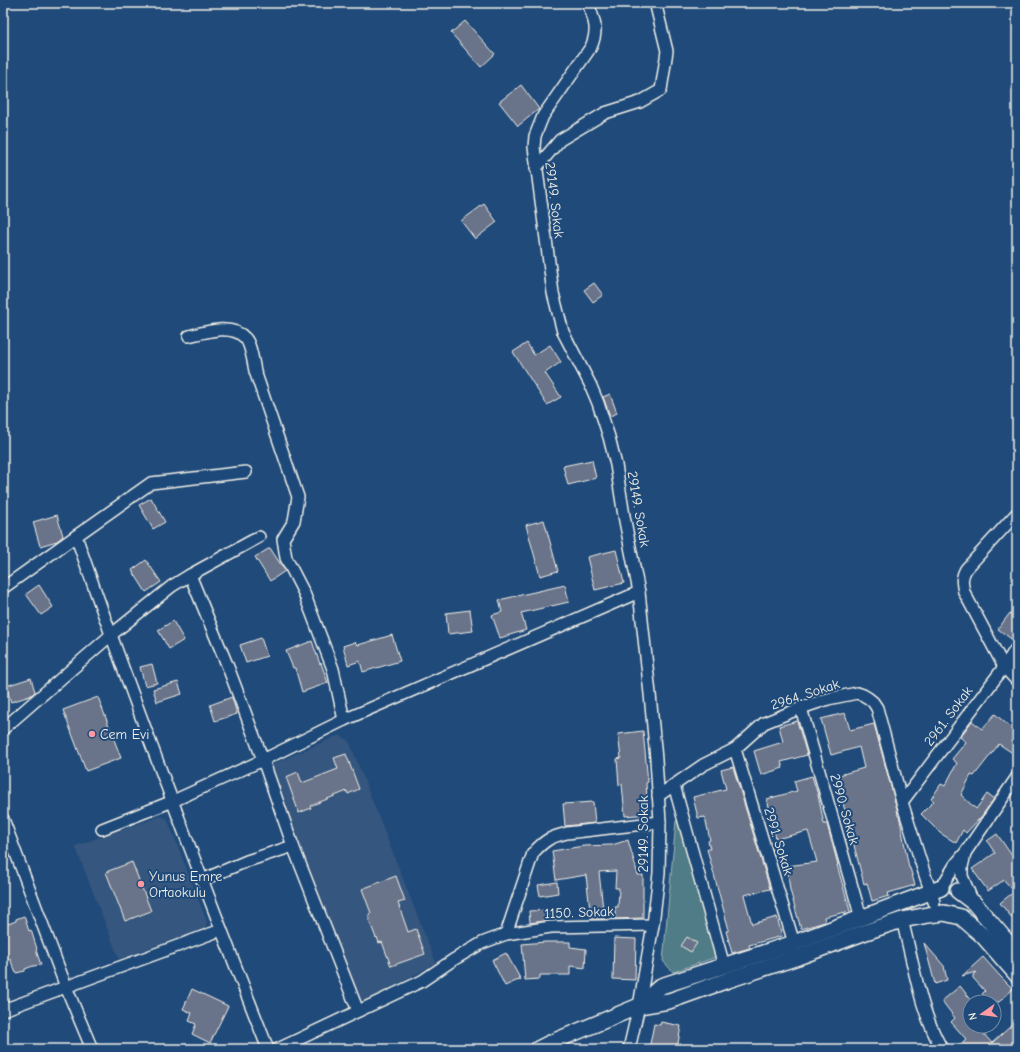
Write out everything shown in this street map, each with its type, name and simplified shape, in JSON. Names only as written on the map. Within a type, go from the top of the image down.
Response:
[{"type":"main road","points":[[538,1049],[550,1042],[639,1006],[669,1001],[902,920],[928,914],[938,899],[944,886],[950,886],[974,903],[1017,953]]},
{"type":"main road","points":[[938,899],[948,913],[954,912],[959,907],[961,901],[958,891]]},
{"type":"main road","points":[[639,1006],[661,986],[794,943],[861,918],[938,899]]},
{"type":"main road","points":[[938,899],[983,936],[1017,975]]},
{"type":"street","name":"29149. Sokak","points":[[588,3],[594,21],[596,33],[594,39],[591,47],[543,116],[535,136],[534,147],[553,293],[564,332],[598,403],[616,465],[639,592],[650,694],[660,822],[659,873],[653,925],[639,1006],[629,1049]]},
{"type":"street","points":[[536,168],[560,140],[605,113],[640,102],[661,90],[667,51],[656,6],[657,3]]},
{"type":"street","points":[[188,336],[220,329],[236,332],[246,338],[255,371],[298,497],[294,521],[282,539],[286,558],[304,593],[333,669],[344,720]]},
{"type":"street","points":[[3,588],[151,483],[246,472]]},
{"type":"street","points":[[1017,513],[966,569],[962,576],[964,592],[1004,667],[1017,681]]},
{"type":"street","points":[[76,536],[202,880],[268,1049]]},
{"type":"street","points":[[4,728],[111,635],[172,586],[259,538]]},
{"type":"street","points":[[190,575],[228,667],[293,846],[358,1011]]},
{"type":"street","points":[[102,829],[173,801],[263,760],[344,720],[639,592]]},
{"type":"street","name":"2961. Sokak","points":[[902,802],[1004,667],[1017,647]]},
{"type":"street","name":"2964. Sokak","points":[[658,796],[703,765],[735,749],[764,723],[828,699],[857,693],[863,695],[873,702],[877,708],[902,802],[923,870],[938,899]]},
{"type":"street","name":"2990. Sokak","points":[[801,708],[861,918]]},
{"type":"street","name":"2991. Sokak","points":[[735,749],[794,943]]},
{"type":"street","points":[[938,899],[955,865],[965,853],[1017,777]]},
{"type":"street","points":[[674,785],[724,966]]},
{"type":"street","points":[[3,820],[66,987],[92,1049]]},
{"type":"street","points":[[506,934],[534,853],[542,844],[554,836],[567,833],[660,822]]},
{"type":"street","points":[[202,880],[247,861],[293,846]]},
{"type":"street","points":[[958,891],[962,876],[965,853]]},
{"type":"street","points":[[962,876],[974,903]]},
{"type":"street","points":[[902,920],[910,949],[920,998],[932,1030],[942,1049]]},
{"type":"street","name":"1150. Sokak","points":[[278,1049],[422,981],[482,943],[506,934],[551,927],[653,925]]},
{"type":"street","points":[[3,1010],[221,930]]},
{"type":"shaded area","points":[[339,735],[349,741],[436,963],[366,1002],[360,999],[272,774],[273,764]]},
{"type":"shaded area","name":"Yunus Emre Ortaokulu","points":[[161,816],[167,818],[207,922],[205,928],[119,959],[75,846]]},
{"type":"green space","points":[[679,820],[716,957],[673,972],[663,961],[676,821]]},
{"type":"building","points":[[465,21],[495,54],[481,67],[451,33]]},
{"type":"building","points":[[521,85],[539,109],[518,126],[499,102]]},
{"type":"building","points":[[484,204],[497,222],[475,239],[461,221]]},
{"type":"building","points":[[594,283],[603,295],[593,302],[584,290]]},
{"type":"building","points":[[527,343],[534,355],[550,345],[561,362],[545,373],[561,397],[547,405],[513,352]]},
{"type":"building","points":[[610,394],[617,413],[610,416],[603,397]]},
{"type":"building","points":[[592,460],[596,478],[568,485],[563,466]]},
{"type":"building","points":[[151,498],[165,522],[153,529],[139,505]]},
{"type":"building","points":[[57,515],[63,536],[57,541],[40,546],[33,522]]},
{"type":"building","points":[[544,520],[558,571],[540,576],[526,525]]},
{"type":"building","points":[[270,548],[285,571],[270,581],[255,557]]},
{"type":"building","points":[[616,550],[624,583],[595,590],[587,557]]},
{"type":"building","points":[[146,560],[161,582],[146,592],[132,570]]},
{"type":"building","points":[[39,585],[53,607],[41,615],[26,594]]},
{"type":"building","points":[[565,585],[569,602],[521,613],[526,630],[500,638],[492,615],[502,612],[499,600]]},
{"type":"building","points":[[470,610],[473,631],[448,634],[446,613]]},
{"type":"building","points":[[1010,613],[1017,618],[1017,640],[1014,641],[998,629]]},
{"type":"building","points":[[173,621],[184,640],[169,649],[158,630]]},
{"type":"building","points":[[392,635],[400,661],[363,672],[360,661],[348,665],[343,646],[355,642],[358,645]]},
{"type":"building","points":[[261,638],[267,656],[246,663],[240,645]]},
{"type":"building","points":[[312,641],[328,683],[302,692],[295,668],[293,668],[286,651]]},
{"type":"building","points":[[152,664],[157,683],[145,686],[140,667]]},
{"type":"building","points":[[31,678],[35,692],[30,696],[11,702],[6,686]]},
{"type":"building","points":[[178,682],[182,694],[157,702],[153,689]]},
{"type":"building","name":"Cem Evi","points":[[98,697],[121,758],[86,771],[63,710]]},
{"type":"building","points":[[232,697],[237,714],[215,721],[210,705]]},
{"type":"building","points":[[845,713],[850,730],[874,724],[900,820],[909,868],[915,885],[888,893],[889,896],[872,901],[867,883],[864,884],[836,776],[864,768],[859,747],[831,755],[821,719]]},
{"type":"building","points":[[995,714],[1017,733],[1017,756],[999,744],[974,776],[971,775],[961,795],[976,809],[987,794],[994,799],[981,817],[966,833],[963,830],[956,843],[940,833],[921,814],[934,801],[931,799],[941,784],[945,786],[957,763],[952,759],[966,742],[960,737],[972,721],[982,729]]},
{"type":"building","points":[[797,721],[807,755],[781,762],[783,768],[761,775],[754,751],[783,742],[779,726]]},
{"type":"building","points":[[643,731],[648,782],[646,783],[648,814],[625,816],[622,784],[619,785],[617,759],[621,758],[618,734]]},
{"type":"building","points":[[346,754],[359,789],[348,794],[347,791],[310,806],[311,808],[299,813],[286,777],[298,772],[302,783],[338,769],[334,758]]},
{"type":"building","points":[[733,767],[770,889],[744,895],[752,924],[777,917],[782,936],[749,945],[750,948],[732,953],[726,931],[729,930],[707,849],[710,849],[708,841],[710,840],[705,817],[698,818],[693,797],[726,789],[721,770]]},
{"type":"building","points":[[812,776],[818,795],[824,824],[827,824],[850,911],[824,917],[825,922],[801,929],[790,890],[787,866],[817,862],[808,831],[776,839],[767,799],[797,791],[794,781]]},
{"type":"building","points":[[593,802],[595,823],[565,826],[563,804]]},
{"type":"building","points":[[997,834],[1017,863],[1017,885],[1012,889],[1004,880],[988,891],[972,869],[995,853],[987,841]]},
{"type":"building","points":[[628,840],[638,875],[643,875],[643,918],[615,919],[615,907],[618,907],[619,888],[615,888],[616,871],[599,872],[604,919],[591,919],[586,875],[556,880],[552,851],[584,846],[612,845]]},
{"type":"building","points":[[132,862],[151,911],[125,921],[106,872]]},
{"type":"building","points":[[396,876],[405,901],[398,903],[408,932],[416,929],[425,954],[391,966],[382,942],[379,943],[377,937],[376,938],[369,920],[369,914],[371,913],[362,889]]},
{"type":"building","points":[[557,882],[558,893],[540,896],[538,885]]},
{"type":"building","points":[[1011,894],[1017,901],[1017,924],[1000,903]]},
{"type":"building","points":[[549,910],[549,920],[530,923],[529,911]]},
{"type":"building","points":[[24,916],[29,931],[31,930],[41,965],[33,966],[25,969],[25,971],[16,973],[10,959],[8,959],[3,943],[3,923],[8,924]]},
{"type":"building","points":[[687,937],[697,943],[691,952],[681,946]]},
{"type":"building","points":[[614,938],[636,939],[635,980],[613,979]]},
{"type":"building","points":[[570,942],[570,947],[586,949],[585,968],[570,966],[570,975],[540,975],[540,979],[525,980],[522,944]]},
{"type":"building","points":[[924,943],[944,966],[947,980],[935,984]]},
{"type":"building","points":[[506,953],[521,980],[505,986],[492,960]]},
{"type":"building","points":[[983,957],[1013,989],[1002,999],[1002,994],[982,994],[985,991],[973,978],[973,975],[976,972],[962,976]]},
{"type":"building","points":[[960,986],[966,994],[962,994],[962,1034],[984,1034],[992,1043],[1011,1026],[1017,1026],[1017,1049],[986,1049],[983,1046],[979,1049],[955,1049],[966,1039],[951,1022],[955,1018],[942,1001]]},
{"type":"building","points":[[192,989],[228,1006],[210,1043],[192,1034],[196,1024],[189,1021],[192,1013],[183,1009]]},
{"type":"building","points":[[661,1022],[681,1026],[677,1049],[649,1049],[654,1024],[660,1025]]},
{"type":"place","name":"Cem Evi","points":[[92,734]]},
{"type":"place","name":"Yunus Emre Ortaokulu","points":[[141,884]]}]
